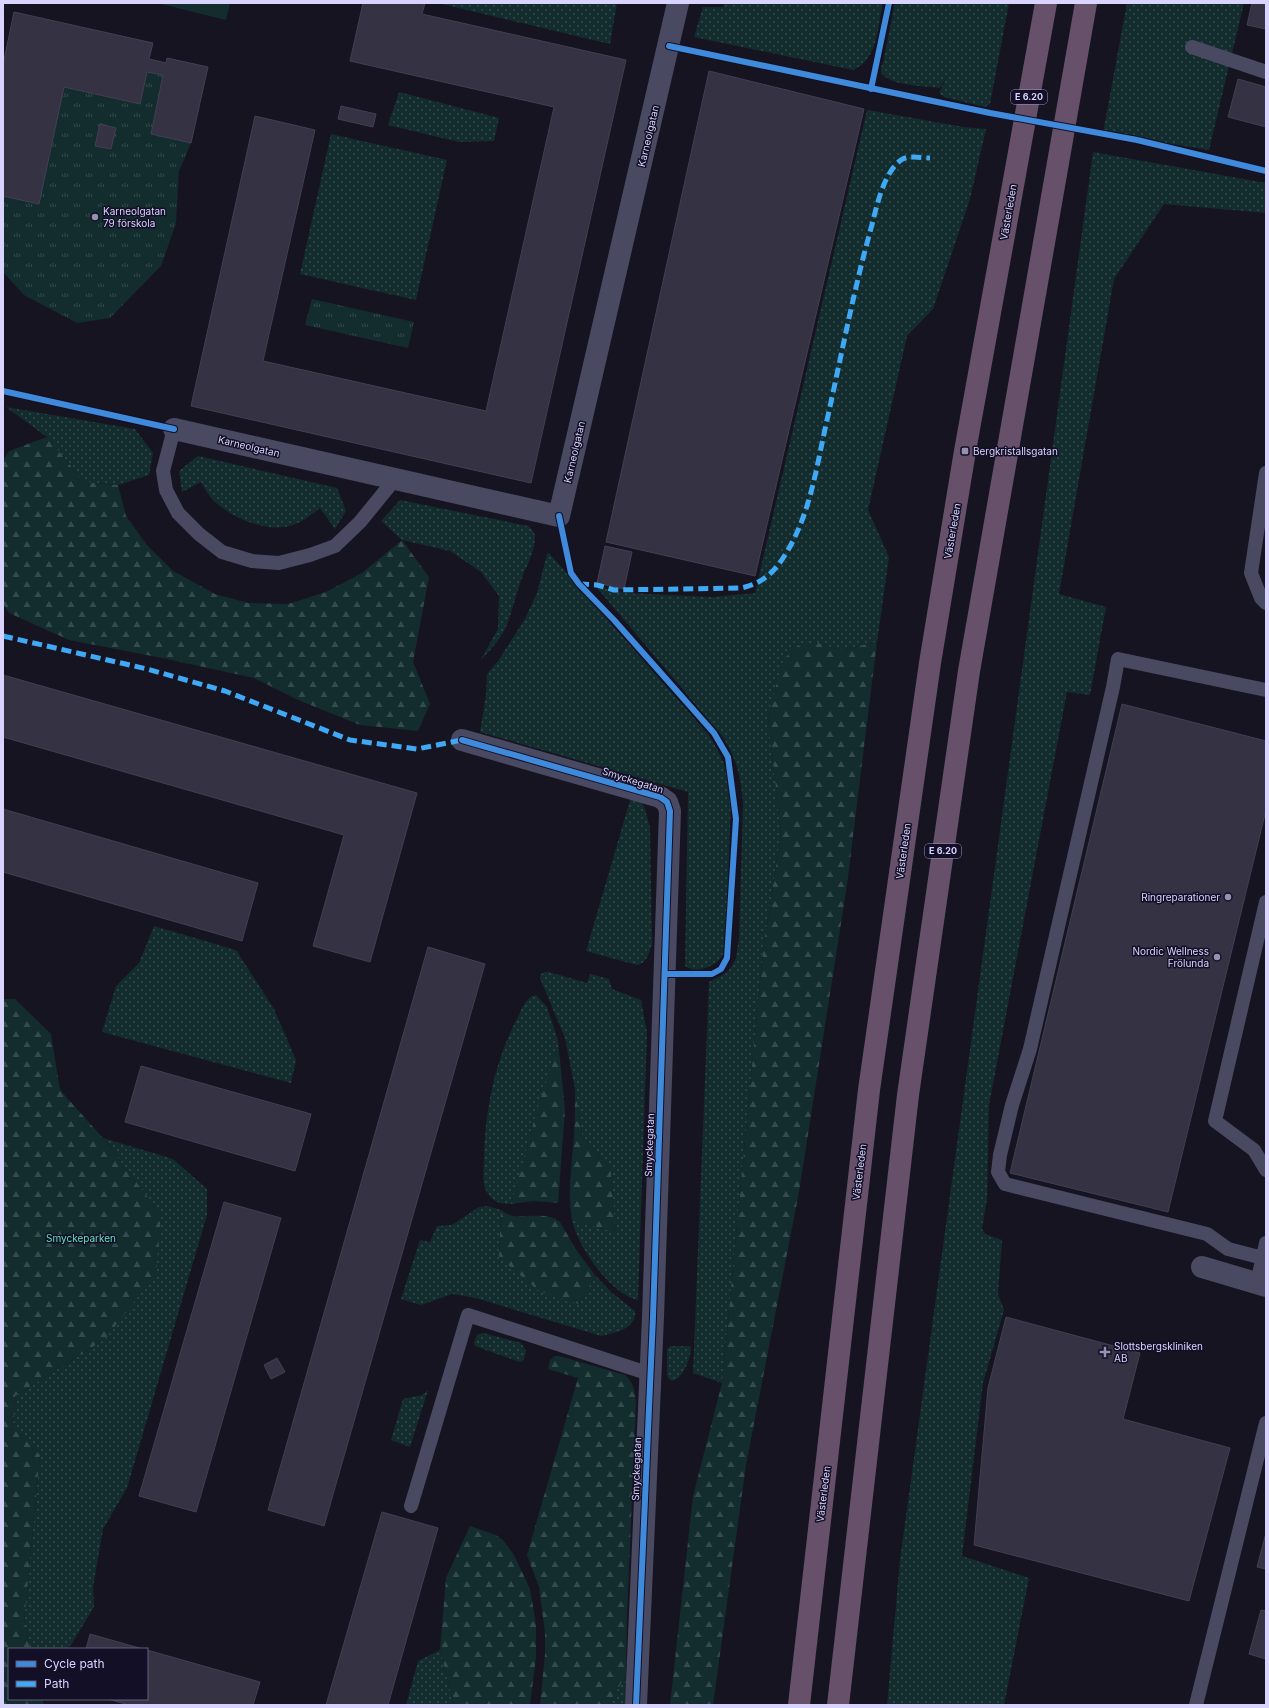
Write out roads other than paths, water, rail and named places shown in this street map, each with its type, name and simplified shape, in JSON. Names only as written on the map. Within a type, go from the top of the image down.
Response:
[{"type":"highway","name":"Västerleden","points":[[798,1705],[869,1090],[929,671],[965,451],[1046,3]]},
{"type":"highway","name":"E 6.20","points":[[838,1705],[908,1095],[969,671],[1086,3]]},
{"type":"street","name":"Karneolgatan","points":[[174,429],[559,516],[678,3]]},
{"type":"street","name":"Smyckegatan","points":[[462,740],[660,797],[667,802],[670,810],[650,1374],[636,1705]]},
{"type":"street","points":[[1202,1267],[1261,1284]]},
{"type":"lane","points":[[1192,47],[1266,72]]},
{"type":"lane","points":[[174,429],[163,472],[166,490],[178,513],[199,534],[222,552],[252,561],[279,563],[310,555],[335,546],[360,522],[395,479]]},
{"type":"lane","points":[[1266,473],[1251,572],[1261,598],[1266,603]]},
{"type":"lane","points":[[1263,1258],[1228,1249],[1207,1234],[1005,1184],[998,1172],[1000,1155],[1012,1105],[1030,1049],[1113,688],[1118,659],[1266,690]]},
{"type":"lane","points":[[1266,902],[1215,1121],[1254,1150],[1266,1170]]},
{"type":"lane","points":[[1261,1284],[1266,1243]]},
{"type":"lane","points":[[411,1506],[468,1315],[650,1374]]},
{"type":"lane","points":[[1196,1705],[1266,1423]]},
{"type":"place","name":"Karneolgatan 79 förskola","points":[[95,217]]},
{"type":"place","name":"Bergkristallsgatan","points":[[965,451]]},
{"type":"place","name":"Ringreparationer","points":[[1228,897]]},
{"type":"place","name":"Nordic Wellness Frölunda","points":[[1217,957]]},
{"type":"place","name":"Slottsbergskliniken AB","points":[[1105,1352]]},
{"type":"park label","name":"Smyckeparken","points":[[81,1238]]}]
